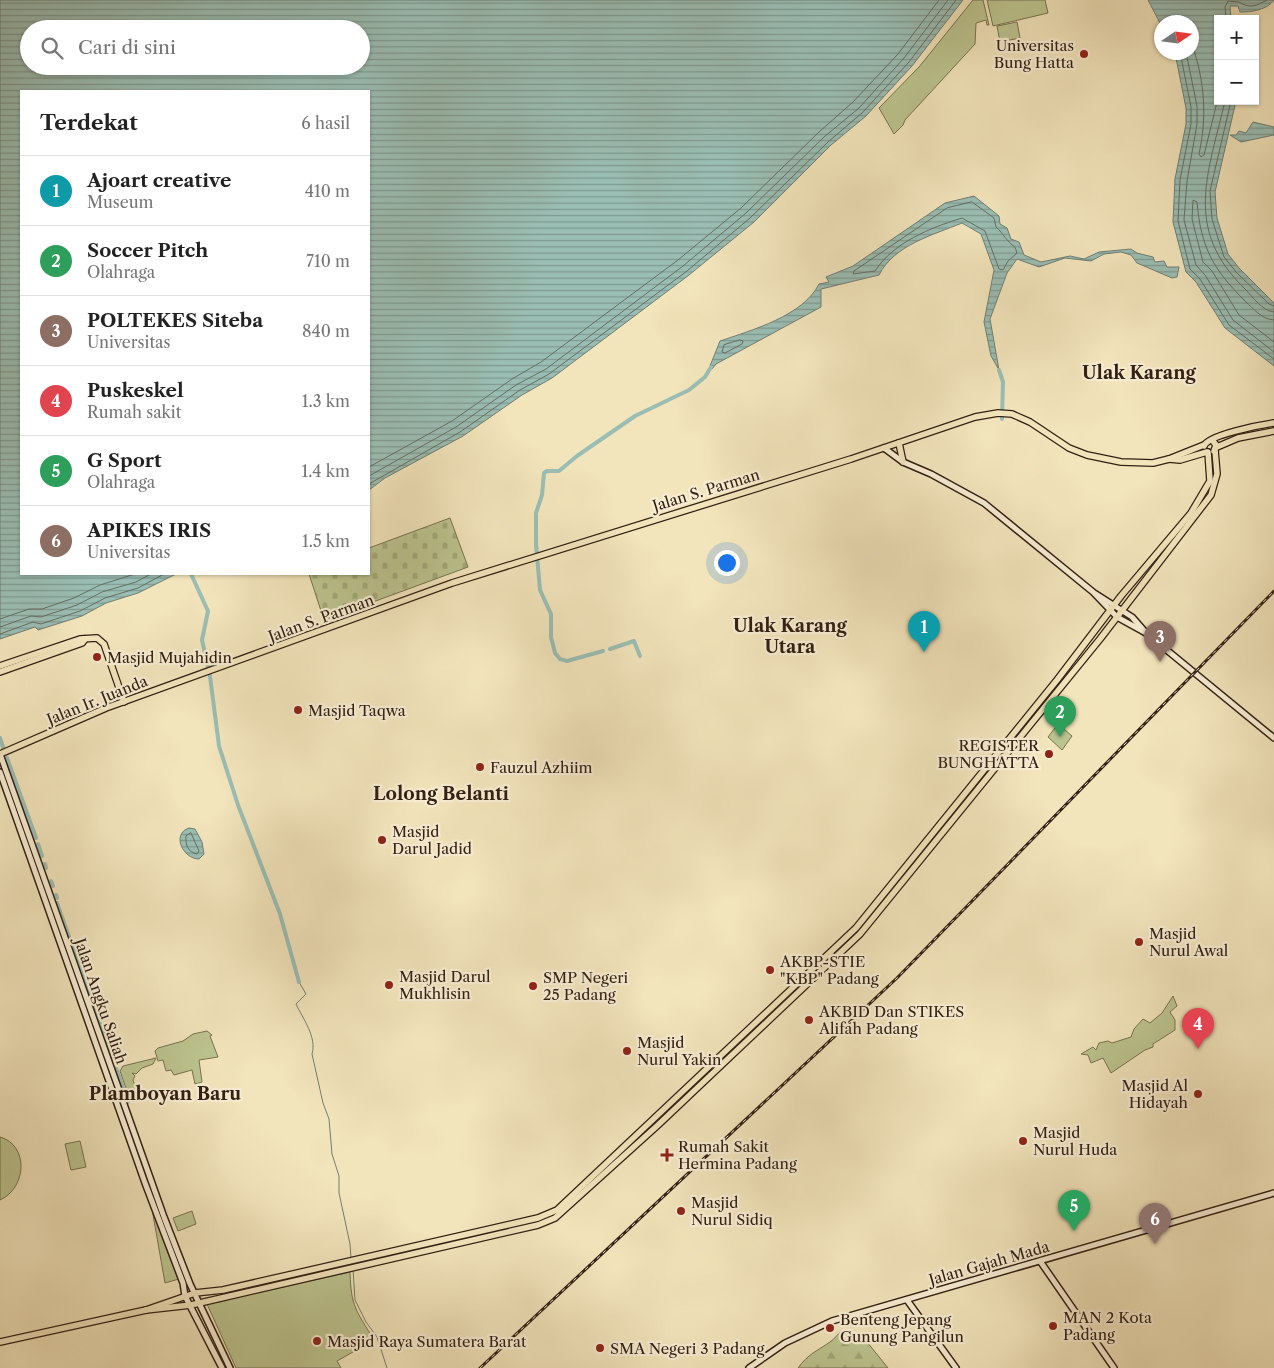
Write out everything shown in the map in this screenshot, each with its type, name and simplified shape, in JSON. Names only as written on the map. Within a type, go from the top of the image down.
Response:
[{"type":"main road","name":"Jalan S. Parman","points":[[210,670],[446,585],[884,448],[975,417],[1006,413],[1030,422],[1069,448],[1087,455],[1138,464],[1169,459],[1228,434],[1274,423]]},
{"type":"main road","points":[[1169,459],[1180,460],[1216,449],[1238,438],[1274,431]]},
{"type":"main road","points":[[727,1054],[860,934],[1117,617],[1211,495],[1217,474],[1216,449],[1213,441]]},
{"type":"main road","points":[[899,443],[904,462]]},
{"type":"main road","points":[[0,1342],[146,1310],[200,1303],[357,1262],[538,1225],[555,1218],[715,1067],[856,928],[1195,507],[1210,481],[1208,452],[1204,445]]},
{"type":"main road","points":[[884,448],[904,462],[984,503],[1093,592],[1122,610],[1146,633],[1274,738]]},
{"type":"main road","points":[[1093,592],[1117,617],[1146,633]]},
{"type":"main road","points":[[0,666],[80,639],[97,638],[104,644],[124,702]]},
{"type":"main road","points":[[0,672],[82,643],[85,639]]},
{"type":"main road","name":"Jalan Ir. Juanda","points":[[0,754],[83,717],[210,670]]},
{"type":"main road","name":"Jalan Angku Saliah","points":[[0,754],[80,978],[98,1036],[190,1284],[230,1368]]},
{"type":"main road","name":"Jalan Angku Saliah","points":[[0,772],[145,1184],[184,1287],[185,1296]]},
{"type":"main road","points":[[953,808],[959,813]]},
{"type":"main road","name":"Jalan Gajah Mada","points":[[749,1368],[785,1342],[822,1325],[1274,1193]]},
{"type":"main road","points":[[1040,1262],[1114,1368]]},
{"type":"main road","points":[[146,1310],[195,1293],[223,1290],[349,1264]]},
{"type":"main road","points":[[185,1296],[222,1368]]},
{"type":"main road","points":[[907,1300],[956,1368]]},
{"type":"green space","points":[[973,0],[983,0],[989,25],[987,25],[986,20],[976,23],[975,44],[894,134],[879,108],[919,67]]},
{"type":"green space","points":[[987,0],[1045,0],[1048,13],[993,26]]},
{"type":"green space","points":[[1017,22],[1020,38],[1000,42],[997,26]]},
{"type":"green space","points":[[450,518],[468,567],[324,620],[309,575],[370,575],[370,548]]},
{"type":"green space","points":[[1058,724],[1072,736],[1062,750],[1048,737]]},
{"type":"green space","points":[[1173,996],[1177,1006],[1170,1012],[1175,1020],[1175,1030],[1153,1044],[1153,1047],[1145,1050],[1111,1073],[1103,1058],[1091,1063],[1088,1055],[1081,1054],[1093,1047],[1096,1050],[1099,1043],[1108,1041],[1112,1043],[1131,1037],[1134,1029],[1143,1019],[1150,1023],[1162,1013]]},
{"type":"green space","points":[[207,1031],[212,1035],[210,1036],[218,1057],[199,1060],[202,1082],[195,1084],[192,1070],[174,1075],[171,1070],[166,1071],[163,1060],[158,1061],[155,1051],[158,1048],[183,1041],[193,1034]]},
{"type":"green space","points":[[156,1058],[153,1064],[142,1068],[136,1074],[132,1073],[135,1076],[133,1080],[139,1098],[134,1101],[133,1099],[130,1100],[120,1071],[123,1066]]},
{"type":"green space","points":[[0,1137],[16,1149],[20,1157],[21,1167],[20,1177],[15,1186],[9,1194],[0,1200]]},
{"type":"green space","points":[[80,1141],[86,1167],[71,1170],[65,1144]]},
{"type":"green space","points":[[152,1209],[179,1279],[165,1283]]},
{"type":"green space","points":[[192,1211],[196,1224],[178,1231],[173,1218]]},
{"type":"green space","points":[[350,1272],[353,1301],[374,1340],[337,1361],[341,1368],[236,1368],[207,1304]]},
{"type":"green space","points":[[842,1331],[852,1337],[863,1337],[888,1368],[798,1368],[809,1356],[832,1341]]},
{"type":"water","points":[[0,0],[963,0],[912,66],[866,116],[831,145],[754,222],[689,275],[552,378],[522,395],[463,436],[385,478],[370,489],[370,90],[20,90],[20,575],[174,575],[138,593],[106,603],[82,616],[38,630],[35,627],[0,639]]},
{"type":"water","points":[[1148,0],[1274,0],[1259,10],[1240,12],[1238,6],[1230,6],[1231,15],[1214,15],[1214,105],[1235,105],[1215,192],[1217,218],[1228,254],[1239,268],[1274,303],[1274,366],[1225,328],[1196,282],[1186,272],[1173,222],[1175,179],[1186,124],[1186,108],[1176,60],[1199,60],[1199,15],[1156,15]]},
{"type":"water","points":[[1253,122],[1274,127],[1274,135],[1241,142],[1230,135],[1236,135],[1239,131],[1246,133]]},
{"type":"water","points":[[974,196],[999,216],[1000,224],[1007,228],[1011,239],[1019,242],[1024,255],[1041,262],[1070,256],[1084,259],[1099,252],[1131,249],[1137,253],[1153,257],[1155,262],[1164,261],[1167,267],[1179,267],[1177,277],[1172,278],[1137,263],[1131,255],[1121,252],[1104,254],[1091,261],[1065,258],[1039,267],[1017,259],[1007,273],[990,319],[999,370],[991,356],[984,322],[994,270],[981,234],[962,223],[915,242],[894,256],[879,275],[821,289],[821,307],[716,364],[712,369],[710,366],[720,341],[761,327],[789,313],[801,305],[819,284],[829,282],[826,277],[853,266],[945,203]]},
{"type":"water","points":[[189,828],[195,829],[202,842],[204,854],[199,859],[188,855],[181,846],[181,835]]},
{"type":"waterway","points":[[603,651],[567,661],[560,659],[555,653],[551,637],[551,614],[540,590],[536,544],[536,513],[542,495],[544,473],[547,471],[559,471],[577,456],[635,416],[689,390],[705,377],[711,367]]},
{"type":"waterway","points":[[999,370],[1003,382],[1002,419]]},
{"type":"waterway","points":[[191,575],[208,611],[202,640],[210,676],[219,746],[238,805],[280,914],[299,982]]},
{"type":"waterway","points":[[610,649],[634,641],[640,656]]},
{"type":"waterway","points":[[0,738],[4,750]]},
{"type":"waterway","points":[[7,758],[36,838]]},
{"type":"waterway","points":[[38,844],[42,856]]},
{"type":"waterway","points":[[45,864],[46,868]]},
{"type":"waterway","points":[[51,881],[53,886]]},
{"type":"waterway","points":[[57,903],[112,1058]]},
{"type":"waterway","points":[[299,982],[306,994],[296,1004],[313,1041],[312,1054],[323,1103],[329,1119],[332,1154],[339,1176],[339,1193],[350,1244],[351,1258]]},
{"type":"waterway","points":[[116,1068],[128,1102]]},
{"type":"waterway","points":[[353,1269],[355,1300],[366,1322],[377,1337],[387,1368]]},
{"type":"railway","points":[[480,1368],[897,978],[1274,591]]},
{"type":"place","name":"Universitas Bung Hatta","points":[[1084,54]]},
{"type":"place","name":"Ajoart creative","points":[[924,652]]},
{"type":"place","name":"Masjid Mujahidin","points":[[97,657]]},
{"type":"place","name":"POLTEKES Siteba","points":[[1160,662]]},
{"type":"place","name":"Masjid Taqwa","points":[[298,710]]},
{"type":"place","name":"Soccer Pitch","points":[[1060,737]]},
{"type":"place","name":"REGISTER BUNGHATTA","points":[[1049,754]]},
{"type":"place","name":"Fauzul Azhiim","points":[[480,767]]},
{"type":"place","name":"Masjid Darul Jadid","points":[[382,840]]},
{"type":"place","name":"Masjid Nurul Awal","points":[[1139,942]]},
{"type":"place","name":"AKBP-STIE \"KBP\" Padang","points":[[770,970]]},
{"type":"place","name":"Masjid Darul Mukhlisin","points":[[389,985]]},
{"type":"place","name":"SMP Negeri 25 Padang","points":[[533,986]]},
{"type":"place","name":"AKBID Dan STIKES Alifah Padang","points":[[809,1020]]},
{"type":"place","name":"Puskeskel","points":[[1198,1049]]},
{"type":"place","name":"Masjid Nurul Yakin","points":[[627,1051]]},
{"type":"place","name":"Masjid Al Hidayah","points":[[1198,1094]]},
{"type":"place","name":"Masjid Nurul Huda","points":[[1023,1141]]},
{"type":"place","name":"Rumah Sakit Hermina Padang","points":[[667,1155]]},
{"type":"place","name":"Masjid Nurul Sidiq","points":[[681,1211]]},
{"type":"place","name":"G Sport","points":[[1074,1231]]},
{"type":"place","name":"APIKES IRIS","points":[[1155,1244]]},
{"type":"place","name":"MAN 2 Kota Padang","points":[[1053,1326]]},
{"type":"place","name":"Benteng Jepang Gunung Pangilun","points":[[830,1328]]},
{"type":"place","name":"Masjid Raya Sumatera Barat","points":[[317,1341]]},
{"type":"place","name":"SMA Negeri 3 Padang","points":[[600,1348]]},
{"type":"district","name":"Ulak Karang","points":[[1139,373]]},
{"type":"district","name":"Ulak Karang Utara","points":[[790,636]]},
{"type":"district","name":"Lolong Belanti","points":[[441,794]]},
{"type":"district","name":"Plamboyan Baru","points":[[165,1094]]}]
